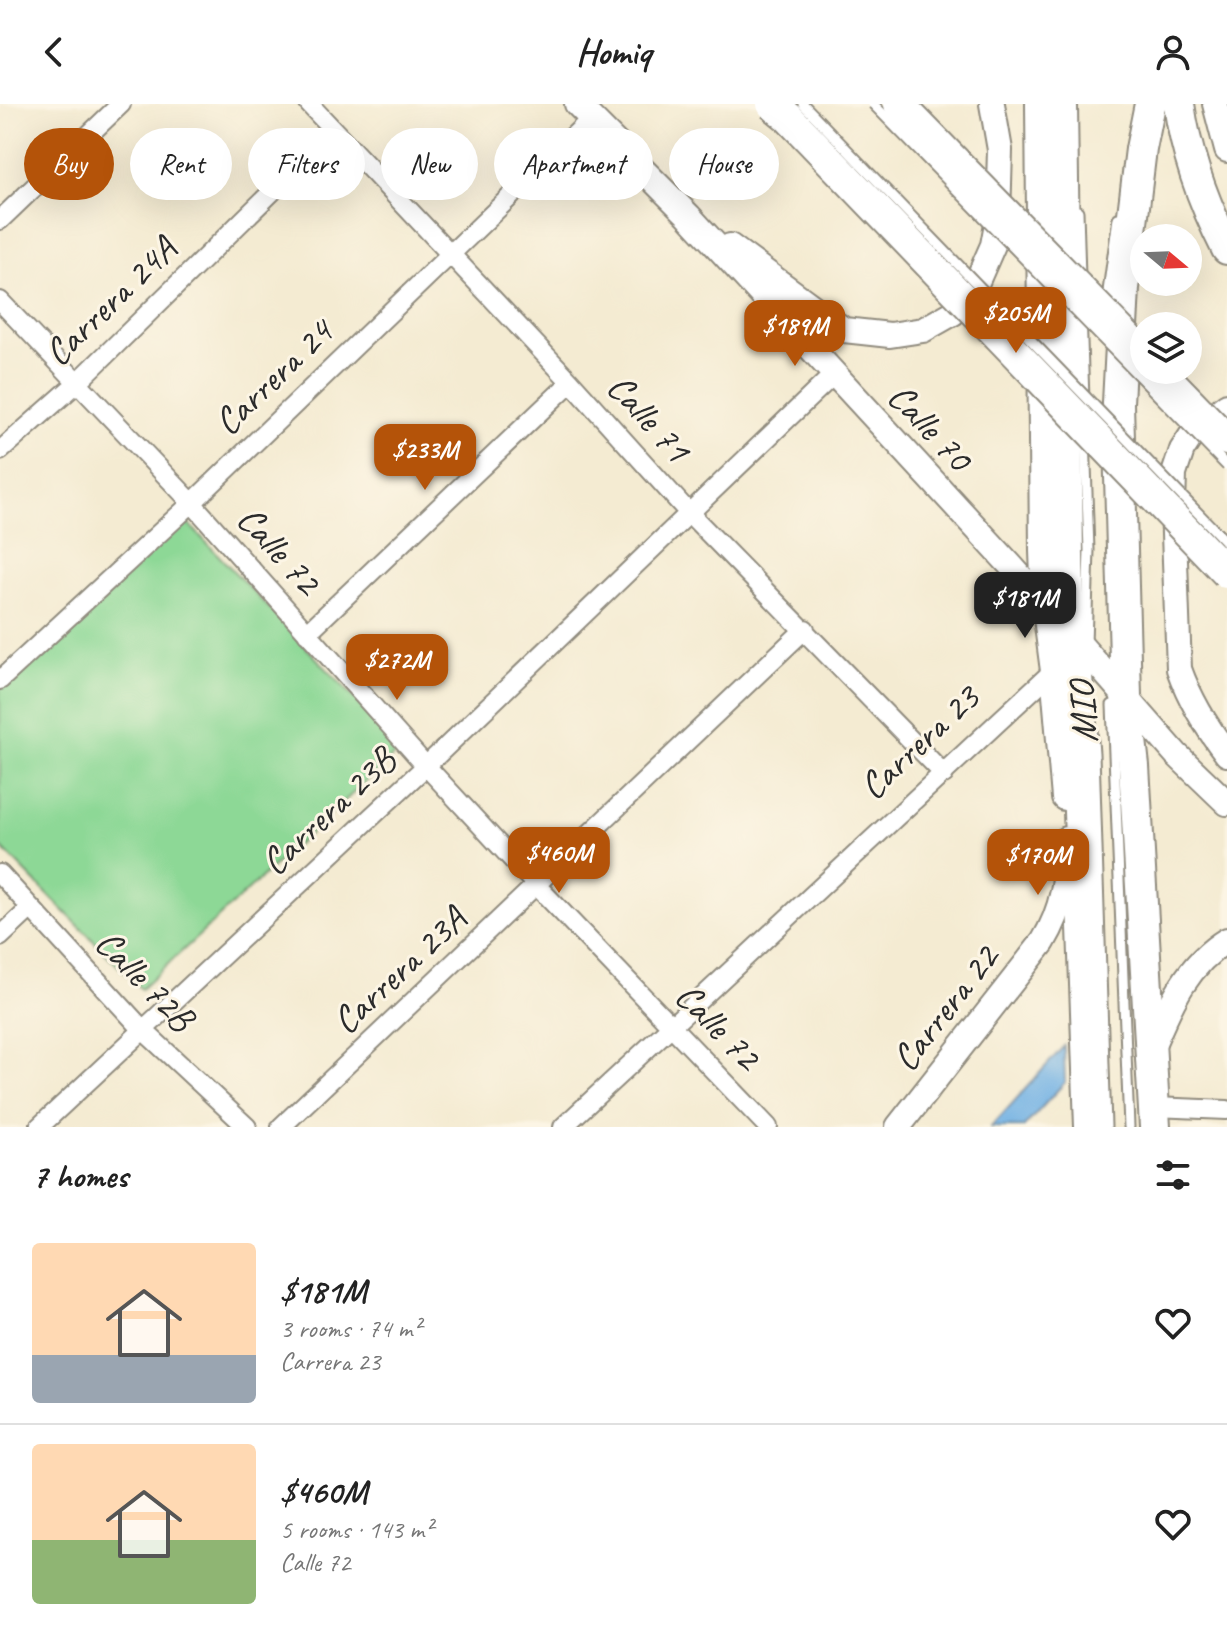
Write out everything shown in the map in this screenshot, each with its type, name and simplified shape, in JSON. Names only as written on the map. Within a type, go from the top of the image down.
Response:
[{"type":"main road","points":[[772,104],[788,117],[1227,573]]},
{"type":"main road","points":[[899,104],[1130,341]]},
{"type":"main road","points":[[1062,104],[1070,653],[1077,755],[1090,1127]]},
{"type":"main road","points":[[1150,104],[1141,149],[1124,288],[1118,403],[1116,680],[1134,766],[1155,1117]]},
{"type":"main road","points":[[1179,104],[1193,168],[1227,249]]},
{"type":"main road","points":[[1173,384],[1227,440]]},
{"type":"street","points":[[0,220],[121,104]]},
{"type":"street","name":"Calle 71","points":[[309,104],[331,128]]},
{"type":"street","points":[[689,216],[844,330],[890,335],[923,330],[953,313],[972,293],[993,245],[998,218],[1000,150],[992,104]]},
{"type":"street","points":[[1038,104],[1044,603],[1070,653]]},
{"type":"street","points":[[1215,104],[1227,150]]},
{"type":"street","name":"Calle 70","points":[[584,112],[689,216],[1044,603],[1070,653],[1116,680],[1176,754],[1227,803]]},
{"type":"street","name":"Carrera 24","points":[[0,680],[192,503],[449,254],[584,112]]},
{"type":"street","name":"Calle 71","points":[[365,164],[571,382],[688,512],[944,774]]},
{"type":"street","name":"Carrera 24A","points":[[0,451],[77,383],[264,200]]},
{"type":"street","name":"Calle 72","points":[[0,301],[192,503],[537,886],[768,1127]]},
{"type":"street","name":"Carrera 23B","points":[[39,1127],[426,766],[833,375]]},
{"type":"street","points":[[307,633],[571,382]]},
{"type":"street","points":[[1227,405],[1201,423],[1182,450],[1174,474],[1173,507],[1179,669],[1186,690],[1227,754]]},
{"type":"street","name":"Carrera 23A","points":[[281,1127],[805,629]]},
{"type":"street","name":"Carrera 23","points":[[563,1127],[1070,653]]},
{"type":"street","name":"Carrera 22","points":[[898,1127],[1043,942],[1056,921],[1064,893],[1067,858],[1062,757],[1070,653]]},
{"type":"street","name":"Calle 72B","points":[[0,874],[143,1030],[247,1127]]},
{"type":"street","points":[[0,937],[31,908]]},
{"type":"street","points":[[1151,1049],[1174,995],[1209,951],[1227,940]]},
{"type":"street","points":[[1155,1117],[1227,1110]]},
{"type":"lane","points":[[803,104],[1227,543]]},
{"type":"lane","points":[[873,104],[1227,466]]},
{"type":"lane","points":[[1106,361],[1106,298],[1121,201]]},
{"type":"lane","name":"MIO","points":[[1078,204],[1089,550],[1070,653],[1094,753],[1106,1127]]},
{"type":"lane","points":[[1107,408],[1107,471]]},
{"type":"lane","name":"MIO","points":[[1116,680],[1129,1127]]},
{"type":"green space","points":[[183,518],[402,748],[141,989],[0,846],[0,689]]},
{"type":"water","points":[[1064,1046],[1065,1082],[1024,1127],[991,1127]]}]
